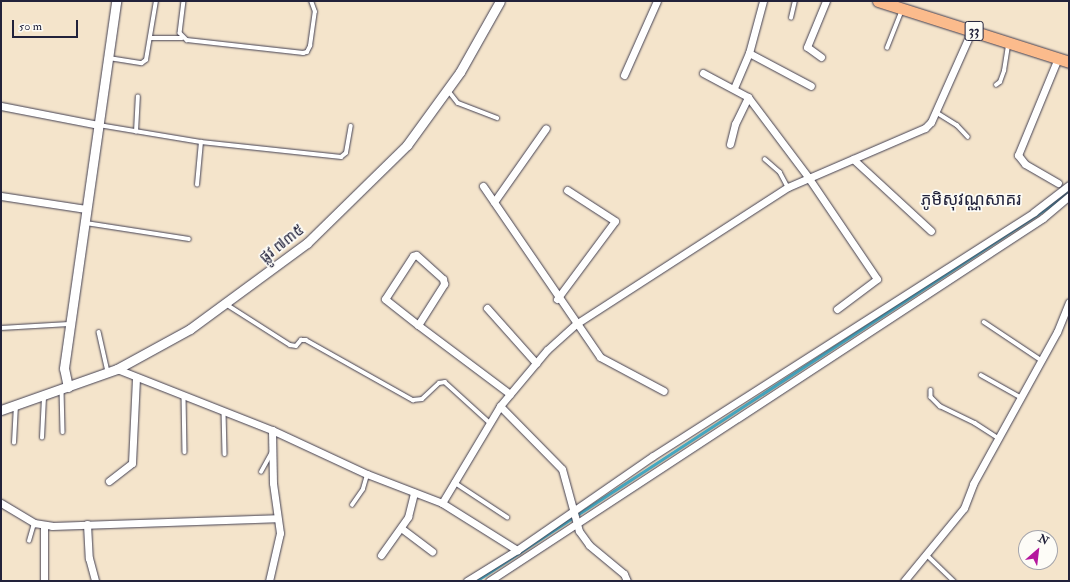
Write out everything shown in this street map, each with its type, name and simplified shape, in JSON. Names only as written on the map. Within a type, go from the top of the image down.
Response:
[{"type":"main road","name":"33","points":[[878,1],[1069,62]]},
{"type":"street","points":[[65,388],[64,368],[108,58],[114,1]]},
{"type":"street","name":"ផ្លូវ ៧៣៥","points":[[1,410],[16,406],[117,369],[190,329],[307,243],[368,186],[407,145],[447,89],[500,1]]},
{"type":"street","points":[[624,75],[657,1]]},
{"type":"street","points":[[734,88],[749,53],[763,1]]},
{"type":"street","points":[[821,58],[807,47],[826,1]]},
{"type":"street","points":[[442,504],[489,422],[500,406],[536,363],[576,324],[788,187],[808,177],[925,128],[935,111],[972,30]]},
{"type":"street","points":[[749,53],[811,86]]},
{"type":"street","points":[[1058,58],[1018,155],[1025,164],[1058,183]]},
{"type":"street","points":[[704,73],[748,97],[808,177],[877,280],[837,309]]},
{"type":"street","points":[[730,144],[735,124],[748,97]]},
{"type":"street","points":[[1,106],[98,125]]},
{"type":"street","points":[[494,202],[546,128]]},
{"type":"street","points":[[853,159],[931,231]]},
{"type":"street","points":[[467,581],[517,550],[653,456],[1034,212],[1069,185]]},
{"type":"street","points":[[483,186],[557,298],[600,357],[664,391]]},
{"type":"street","points":[[557,298],[615,221],[567,190]]},
{"type":"street","points":[[1,196],[86,209]]},
{"type":"street","points":[[490,581],[1036,223],[1069,196]]},
{"type":"street","points":[[418,325],[444,284],[443,279],[416,255],[413,256],[384,299],[418,325],[510,394]]},
{"type":"street","points":[[904,581],[964,508],[973,484],[1057,332],[1069,302]]},
{"type":"street","points":[[487,308],[536,363]]},
{"type":"street","points":[[117,369],[272,430],[367,474],[442,504],[517,550]]},
{"type":"street","points":[[109,481],[132,463],[136,376]]},
{"type":"street","points":[[500,406],[562,469],[577,524],[589,545],[624,574],[627,581]]},
{"type":"street","points":[[269,581],[279,546],[280,533],[276,518],[272,430]]},
{"type":"street","points":[[381,555],[408,517],[414,493]]},
{"type":"street","points":[[1,503],[34,523],[44,525],[276,518]]},
{"type":"street","points":[[86,524],[89,558],[95,581]]},
{"type":"street","points":[[44,525],[44,581]]},
{"type":"street","points":[[401,528],[432,550]]},
{"type":"lane","points":[[108,58],[142,62],[148,54],[156,1]]},
{"type":"lane","points":[[182,38],[180,33],[184,1]]},
{"type":"lane","points":[[151,38],[182,38],[187,40],[305,53],[310,48],[316,12],[311,1]]},
{"type":"lane","points":[[791,18],[795,1]]},
{"type":"lane","points":[[887,48],[903,9]]},
{"type":"lane","points":[[996,85],[1000,82],[1004,72],[1008,42]]},
{"type":"lane","points":[[447,89],[458,103],[497,118]]},
{"type":"lane","points":[[136,132],[138,97]]},
{"type":"lane","points":[[935,111],[957,125],[968,137]]},
{"type":"lane","points":[[98,125],[201,142],[342,157],[346,153],[351,126]]},
{"type":"lane","points":[[197,185],[201,142]]},
{"type":"lane","points":[[765,159],[780,172],[788,187]]},
{"type":"lane","points":[[84,223],[189,239]]},
{"type":"lane","points":[[226,304],[290,345],[296,346],[301,340],[306,340],[413,400],[422,399],[439,383],[445,382],[489,422]]},
{"type":"lane","points":[[984,322],[1041,360]]},
{"type":"lane","points":[[1,328],[70,324]]},
{"type":"lane","points":[[99,332],[108,372]]},
{"type":"lane","points":[[981,375],[1020,397]]},
{"type":"lane","points":[[63,432],[65,388]]},
{"type":"lane","points":[[931,390],[931,397],[940,406],[975,423],[998,438]]},
{"type":"lane","points":[[42,438],[44,396]]},
{"type":"lane","points":[[184,396],[185,452]]},
{"type":"lane","points":[[14,443],[16,406]]},
{"type":"lane","points":[[224,412],[225,454]]},
{"type":"lane","points":[[261,472],[273,452]]},
{"type":"lane","points":[[352,505],[363,489],[367,474]]},
{"type":"lane","points":[[454,482],[507,517]]},
{"type":"lane","points":[[29,541],[34,523]]},
{"type":"lane","points":[[926,554],[954,581]]},
{"type":"waterway","points":[[476,581],[1053,204],[1069,190]]},
{"type":"district","name":"ភូមិសុវណ្ណសាគរ","points":[[971,200]]}]
